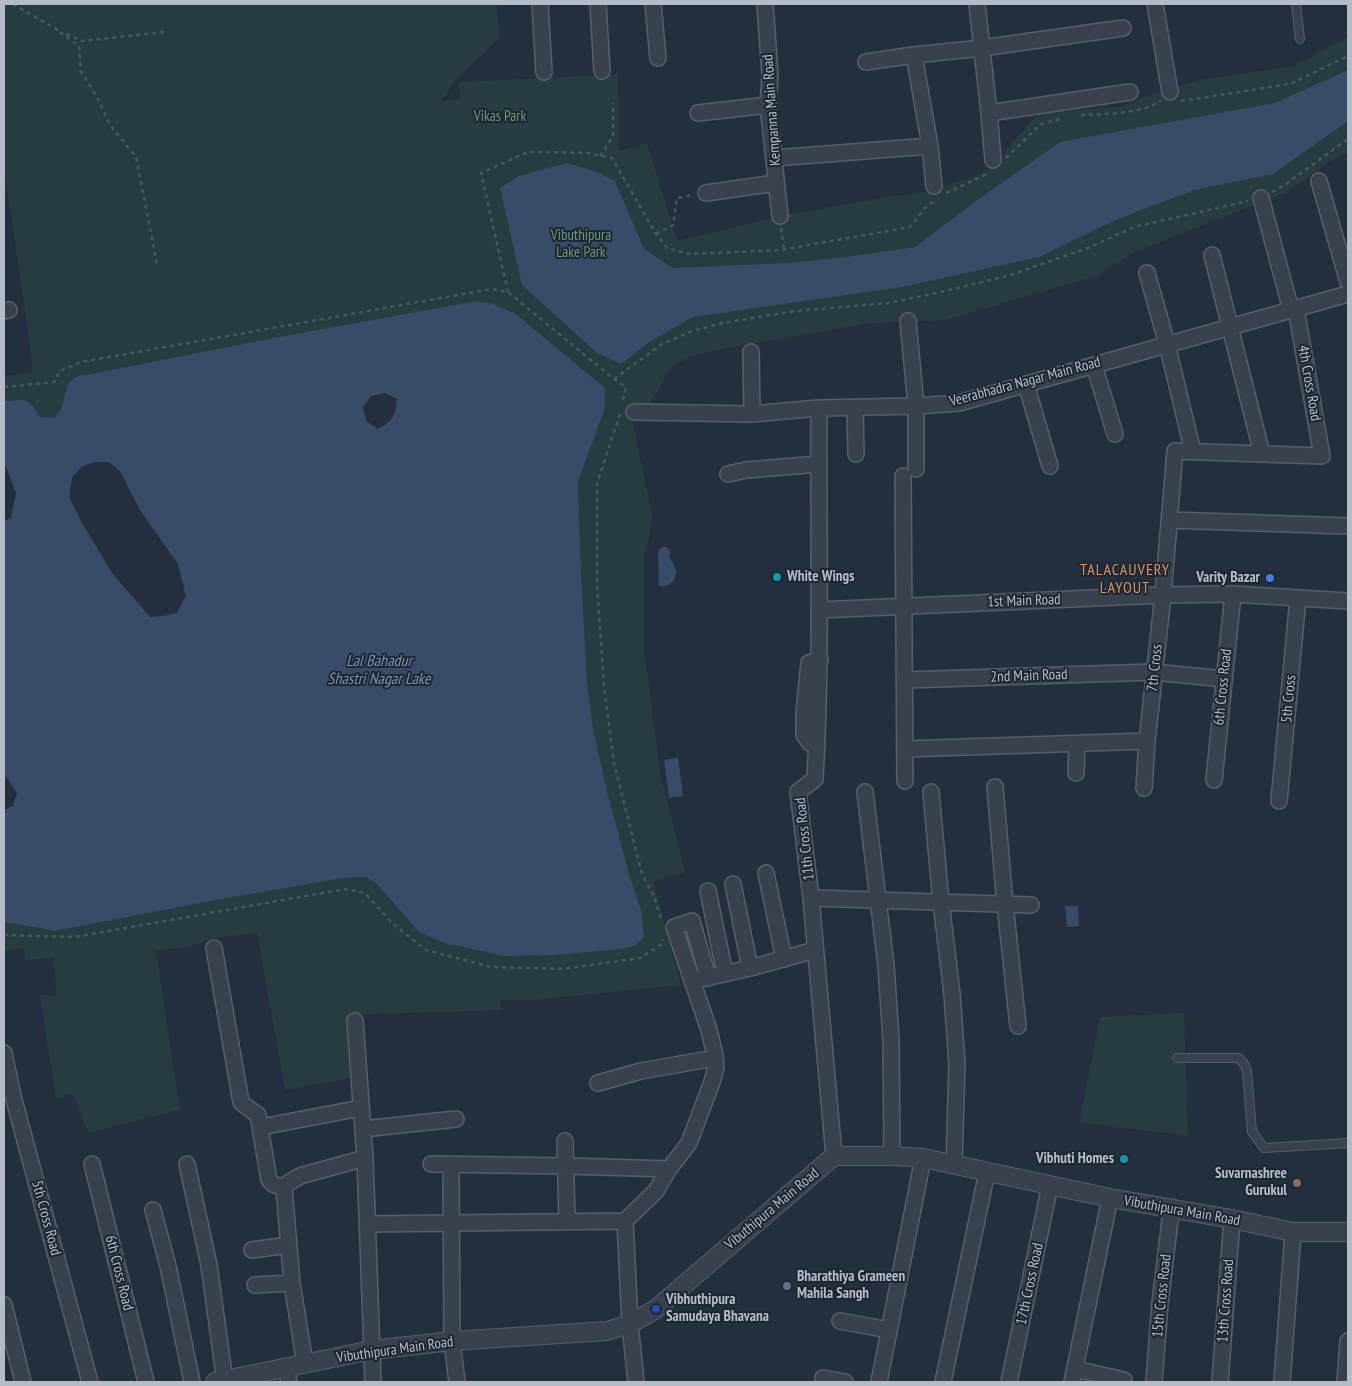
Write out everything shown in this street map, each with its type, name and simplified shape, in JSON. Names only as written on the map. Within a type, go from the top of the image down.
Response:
[{"type":"street","points":[[540,4],[544,72]]},
{"type":"street","points":[[598,4],[602,71]]},
{"type":"street","points":[[653,4],[658,58]]},
{"type":"street","name":"Kempanna Main Road","points":[[765,4],[770,75],[768,105],[780,216]]},
{"type":"street","points":[[977,4],[989,113],[992,160]]},
{"type":"street","points":[[1155,4],[1170,99]]},
{"type":"street","points":[[866,62],[1123,28]]},
{"type":"street","points":[[914,55],[930,146],[934,186]]},
{"type":"street","points":[[989,113],[1130,92]]},
{"type":"street","points":[[698,113],[768,105]]},
{"type":"street","points":[[775,158],[930,146]]},
{"type":"street","points":[[1319,181],[1348,282]]},
{"type":"street","points":[[706,193],[776,183]]},
{"type":"street","name":"4th Cross Road","points":[[1261,198],[1293,310],[1322,456],[1262,454]]},
{"type":"street","points":[[1147,273],[1167,344],[1193,452],[1262,454],[1212,255]]},
{"type":"street","name":"Veerabhadra Nagar Main Road","points":[[625,410],[752,414],[819,408],[916,406],[959,402],[1348,294]]},
{"type":"street","points":[[905,781],[904,605],[909,472],[916,406],[908,321]]},
{"type":"street","points":[[752,352],[752,414]]},
{"type":"street","points":[[1094,365],[1116,434]]},
{"type":"street","points":[[1026,384],[1050,466]]},
{"type":"street","name":"11th Cross Road","points":[[819,408],[820,660],[817,746],[815,779],[798,792],[811,898],[834,1156]]},
{"type":"street","points":[[855,408],[856,454]]},
{"type":"street","name":"7th Cross","points":[[1144,788],[1175,451],[1193,452]]},
{"type":"street","points":[[728,474],[746,470],[819,464]]},
{"type":"street","points":[[1169,520],[1348,526]]},
{"type":"street","name":"1st Main Road","points":[[819,610],[1163,595],[1233,594],[1348,601]]},
{"type":"street","name":"6th Cross Road","points":[[1214,780],[1233,594]]},
{"type":"street","name":"5th Cross","points":[[1280,801],[1298,598]]},
{"type":"street","name":"2nd Main Road","points":[[904,680],[1154,672],[1224,679]]},
{"type":"street","points":[[905,748],[1147,741]]},
{"type":"street","points":[[1076,744],[1076,773]]},
{"type":"street","points":[[995,787],[1018,1026]]},
{"type":"street","points":[[865,792],[886,966],[891,1040],[892,1156]]},
{"type":"street","points":[[931,792],[952,994],[957,1064],[954,1165]]},
{"type":"street","points":[[766,873],[784,958]]},
{"type":"street","points":[[733,884],[750,968]]},
{"type":"street","points":[[708,891],[724,974]]},
{"type":"street","points":[[811,898],[1031,905]]},
{"type":"street","points":[[367,1224],[625,1221],[656,1191],[669,1169],[689,1143],[715,1074],[715,1058],[709,1030],[674,927],[692,921],[708,978]]},
{"type":"street","points":[[214,948],[241,1102],[257,1113],[269,1180],[273,1184],[284,1188]]},
{"type":"street","points":[[692,981],[750,968],[815,950]]},
{"type":"street","points":[[355,1022],[365,1158],[373,1382]]},
{"type":"street","name":"5th Cross Road","points":[[4,1053],[16,1105],[90,1382]]},
{"type":"street","points":[[598,1083],[641,1071],[715,1058]]},
{"type":"street","points":[[261,1127],[361,1108]]},
{"type":"street","points":[[363,1129],[456,1119]]},
{"type":"street","points":[[565,1141],[567,1221]]},
{"type":"street","name":"Vibuthipura Main Road","points":[[221,1382],[288,1375],[305,1364],[372,1350],[452,1341],[607,1331],[630,1324],[656,1309],[834,1156],[923,1158],[1110,1198],[1232,1219],[1294,1232],[1348,1232]]},
{"type":"street","points":[[305,1364],[292,1283],[284,1188],[300,1176],[365,1158]]},
{"type":"street","points":[[878,1382],[923,1158]]},
{"type":"street","name":"6th Cross Road","points":[[92,1164],[146,1382]]},
{"type":"street","points":[[188,1164],[209,1264],[221,1382]]},
{"type":"street","points":[[431,1164],[669,1169]]},
{"type":"street","points":[[451,1164],[452,1341],[457,1382]]},
{"type":"street","points":[[943,1382],[987,1172]]},
{"type":"street","name":"17th Cross Road","points":[[1009,1382],[1050,1185]]},
{"type":"street","points":[[1110,1198],[1074,1376],[1124,1380]]},
{"type":"street","points":[[154,1210],[168,1266],[192,1382]]},
{"type":"street","name":"15th Cross Road","points":[[1154,1382],[1170,1220],[1174,1210]]},
{"type":"street","name":"13th Cross Road","points":[[1220,1382],[1232,1219]]},
{"type":"street","points":[[625,1221],[630,1324],[636,1382]]},
{"type":"street","points":[[1282,1382],[1294,1232]]},
{"type":"street","points":[[252,1250],[289,1245]]},
{"type":"street","points":[[256,1286],[292,1283]]},
{"type":"street","points":[[4,1305],[7,1331],[23,1382]]},
{"type":"street","points":[[840,1321],[889,1330]]},
{"type":"street","points":[[1345,1382],[1348,1341]]},
{"type":"street","points":[[823,1378],[845,1382]]},
{"type":"lane","points":[[1296,4],[1300,39]]},
{"type":"lane","points":[[1177,1058],[1239,1058],[1247,1071],[1252,1132],[1264,1148],[1348,1144]]},
{"type":"path","points":[[13,4],[80,46],[81,71],[98,99],[110,125],[136,157],[158,264]]},
{"type":"path","points":[[60,32],[82,42],[165,32]]},
{"type":"path","points":[[1157,103],[1170,99],[1194,100],[1290,84],[1348,56]]},
{"type":"path","points":[[600,156],[613,136],[613,103]]},
{"type":"path","points":[[614,379],[662,344],[692,331],[723,323],[796,311],[888,302],[969,285],[1007,276],[1088,248],[1134,227],[1261,198],[1286,184],[1348,139]]},
{"type":"path","points":[[656,234],[673,225],[677,198],[706,193]]},
{"type":"path","points":[[780,216],[784,249]]},
{"type":"path","points":[[4,387],[54,382],[60,371],[81,362],[492,289],[508,292],[626,387],[625,410],[598,483],[597,584],[604,686],[614,763],[642,874],[654,897],[664,928]]},
{"type":"path","points":[[4,935],[75,938],[345,889],[365,893],[392,924],[426,950],[490,967],[562,969],[640,958],[662,944],[663,936]]},
{"type":"green space","points":[[4,4],[497,4],[499,39],[456,79],[442,101],[460,99],[458,82],[611,75],[618,73],[619,151],[647,143],[677,241],[786,215],[932,191],[976,176],[992,166],[1038,114],[1122,106],[1199,80],[1294,66],[1348,37],[1348,152],[1329,162],[1287,192],[1135,252],[1096,276],[945,320],[870,323],[716,350],[692,356],[671,367],[649,405],[635,406],[632,419],[652,514],[649,539],[644,555],[644,650],[661,777],[685,872],[653,882],[681,985],[532,1000],[500,1000],[501,1010],[348,1015],[350,1078],[285,1090],[257,933],[219,937],[183,948],[156,950],[180,1109],[89,1133],[72,1093],[56,1099],[40,995],[57,996],[53,958],[26,960],[23,948],[4,951],[4,922],[55,931],[216,900],[343,878],[365,877],[375,882],[419,932],[642,913],[630,877],[606,787],[593,728],[587,682],[578,482],[605,409],[605,388],[516,314],[477,301],[68,383],[61,409],[54,418],[40,417],[29,402],[22,400],[4,401],[4,376],[31,373],[33,366],[4,168]]},
{"type":"green space","points":[[1184,1013],[1188,1136],[1079,1122],[1100,1017]]},
{"type":"water","points":[[1348,70],[1348,121],[1273,174],[1194,190],[1118,219],[1039,257],[902,287],[693,317],[651,341],[621,364],[597,353],[522,285],[500,188],[519,176],[567,163],[594,171],[615,181],[644,249],[673,268],[790,263],[845,257],[915,247],[1060,142],[1275,103]]},
{"type":"water","name":"Lal Bahadur Shastri Nagar Lake","points":[[477,301],[493,304],[516,314],[605,388],[605,408],[578,482],[587,682],[593,728],[606,787],[630,877],[642,913],[644,937],[636,945],[622,949],[554,955],[504,956],[445,943],[419,932],[375,882],[365,877],[343,878],[216,900],[55,931],[4,922],[4,810],[13,806],[17,793],[4,773],[4,521],[11,518],[16,493],[4,465],[4,401],[22,400],[29,402],[40,417],[54,418],[61,409],[68,383],[76,377]],"holes":[[[385,393],[397,399],[395,410],[391,420],[378,429],[366,421],[363,407],[371,396]],[[94,462],[109,462],[120,471],[140,510],[178,564],[186,596],[177,613],[150,617],[112,573],[82,523],[69,497],[72,478],[81,467]]]},
{"type":"water","points":[[664,547],[670,551],[676,575],[671,583],[666,586],[659,586],[658,552]]},
{"type":"water","points":[[678,758],[683,796],[669,798],[664,760]]},
{"type":"water","points":[[1065,906],[1078,906],[1079,926],[1067,927]]},
{"type":"place","name":"White Wings","points":[[777,577]]},
{"type":"place","name":"Varity Bazar","points":[[1270,578]]},
{"type":"place","name":"Vibhuti Homes","points":[[1124,1159]]},
{"type":"place","name":"Suvarnashree Gurukul","points":[[1297,1183]]},
{"type":"place","name":"Bharathiya Grameen Mahila Sangh","points":[[787,1286]]},
{"type":"place","name":"Vibhuthipura Samudaya Bhavana","points":[[656,1309]]},
{"type":"district","name":"TALACAUVERY LAYOUT","points":[[1125,579]]},
{"type":"park label","name":"Vikas Park","points":[[500,117]]},
{"type":"park label","name":"Vibuthipura Lake Park","points":[[581,244]]}]
